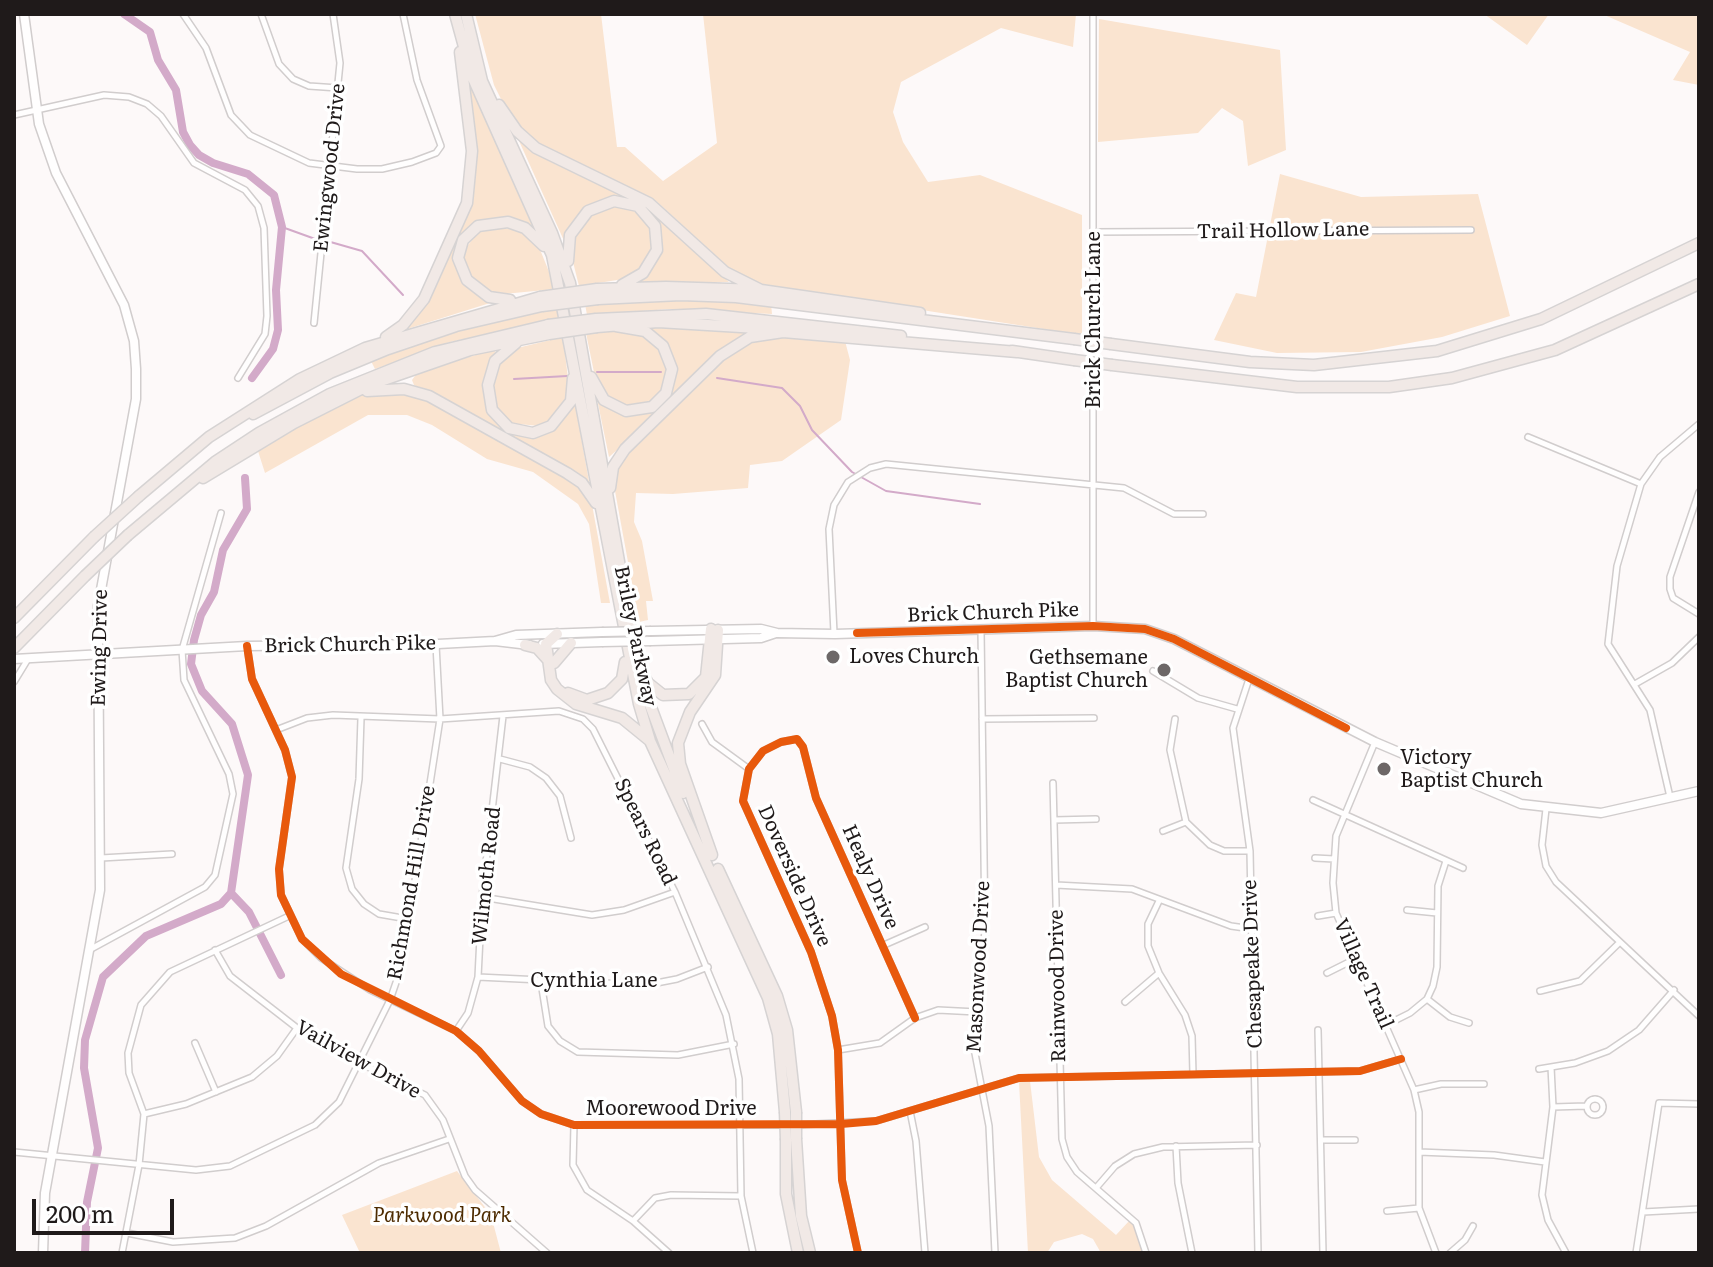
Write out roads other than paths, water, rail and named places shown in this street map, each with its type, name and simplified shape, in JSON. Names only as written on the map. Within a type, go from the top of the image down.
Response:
[{"type":"highway","name":"Briley Parkway","points":[[455,14],[472,76],[552,255],[570,337],[626,648],[650,741],[768,998],[791,1112]]},
{"type":"highway","points":[[14,618],[94,537],[209,437],[260,403],[391,335],[417,310],[467,203],[472,151],[455,14]]},
{"type":"highway","name":"Briley Parkway","points":[[467,20],[482,81],[552,233],[570,283],[643,692],[679,785],[777,996],[789,1044],[791,1140],[786,1194],[798,1253]]},
{"type":"highway","points":[[467,20],[499,105],[527,141],[555,161],[649,203],[725,272],[761,290]]},
{"type":"highway","points":[[570,283],[567,252],[573,228],[595,206],[621,202],[647,214],[655,226],[658,243],[654,257],[643,273],[632,281],[598,294]]},
{"type":"highway","points":[[541,301],[496,299],[477,290],[460,265],[463,240],[478,226],[508,222],[533,233],[552,255]]},
{"type":"highway","points":[[173,468],[251,415],[360,360],[456,326],[541,301],[598,294],[736,297],[1273,364],[1396,359],[1517,329],[1699,243]]},
{"type":"highway","points":[[14,648],[155,510],[226,454],[330,394],[435,352],[548,330],[665,314],[751,317],[1297,387],[1389,387],[1489,371],[1555,350],[1699,284]]},
{"type":"highway","points":[[610,288],[761,290],[908,310],[1001,330]]},
{"type":"highway","points":[[365,348],[528,299]]},
{"type":"highway","points":[[581,348],[593,384],[611,406],[634,411],[652,407],[666,393],[671,381],[669,357],[645,331],[597,323]]},
{"type":"highway","points":[[616,326],[714,323],[1017,352]]},
{"type":"highway","points":[[548,330],[513,344],[501,354],[488,385],[489,401],[495,415],[509,428],[524,433],[551,426],[571,401],[570,337]]},
{"type":"highway","points":[[613,526],[610,486],[618,458],[694,381],[729,349],[750,337],[772,332],[812,334]]},
{"type":"highway","points":[[155,510],[294,423],[353,393],[441,359],[537,336]]},
{"type":"highway","points":[[353,393],[404,389],[429,396],[582,483],[602,518]]},
{"type":"highway","points":[[627,608],[643,676],[663,695],[683,696],[701,686],[709,666],[715,634]]},
{"type":"highway","points":[[712,855],[680,764],[678,743],[690,712],[715,675],[715,634]]},
{"type":"highway","points":[[551,639],[550,661],[554,685],[565,698],[622,718],[650,741]]},
{"type":"highway","points":[[550,661],[571,643]]},
{"type":"highway","points":[[525,645],[537,648],[550,661],[560,683],[570,694],[587,700],[599,698],[622,679],[626,648]]},
{"type":"highway","name":"Briley Parkway","points":[[791,1140],[801,1216],[810,1253]]},
{"type":"main road","name":"Ewing Drive","points":[[24,14],[37,112],[56,173],[117,289],[134,341],[136,399],[102,572],[97,654],[101,858],[91,949],[45,1193],[43,1253]]},
{"type":"main road","name":"Brick Church Pike","points":[[14,659],[247,646],[495,641],[525,645],[551,639],[715,634],[760,638],[777,633],[1093,626],[1145,629],[1174,639],[1375,742],[1521,804],[1601,813],[1699,791]]},
{"type":"main road","name":"Brick Church Pike","points":[[495,641],[516,635],[571,643],[602,637]]},
{"type":"street","points":[[183,14],[206,48],[231,115],[250,135],[284,153],[331,166],[382,169],[436,153],[441,146],[417,80],[403,14]]},
{"type":"street","points":[[261,14],[279,64],[293,79],[309,86],[338,88]]},
{"type":"street","name":"Ewingwood Drive","points":[[314,323],[340,63],[333,14]]},
{"type":"street","name":"Brick Church Lane","points":[[1093,14],[1093,626]]},
{"type":"street","points":[[14,115],[104,95],[129,97],[147,104],[161,116],[194,163],[245,190],[258,206],[264,228],[267,316],[265,334],[238,378]]},
{"type":"street","name":"Trail Hollow Lane","points":[[1094,232],[1471,230]]},
{"type":"street","points":[[1671,798],[1650,710],[1614,656],[1608,628],[1620,549],[1641,484],[1660,457],[1699,424]]},
{"type":"street","points":[[1528,437],[1641,484]]},
{"type":"street","points":[[835,634],[829,529],[834,505],[854,478],[870,468],[886,464],[1124,488],[1174,514],[1203,514]]},
{"type":"street","points":[[1699,492],[1670,577],[1673,598],[1699,614]]},
{"type":"street","points":[[91,949],[205,887],[215,875],[233,794],[229,774],[184,680],[184,650],[221,513]]},
{"type":"street","name":"Masonwood Drive","points":[[981,630],[985,931],[973,1043],[989,1126],[995,1253]]},
{"type":"street","points":[[1635,684],[1672,663],[1699,637]]},
{"type":"street","name":"Richmond Hill Drive","points":[[14,1152],[196,1170],[230,1166],[315,1125],[339,1102],[390,1000],[402,965],[440,719],[436,644]]},
{"type":"street","name":"Moorewood Drive","points":[[247,646],[252,679],[276,730],[292,777],[279,869],[281,895],[302,939],[321,958],[390,1000],[456,1031],[479,1051],[522,1101],[541,1114],[574,1125],[841,1124],[876,1121],[1019,1078],[1360,1071],[1401,1059]]},
{"type":"street","points":[[14,682],[28,658]]},
{"type":"street","points":[[1153,671],[1198,698],[1237,709]]},
{"type":"street","name":"Chesapeake Drive","points":[[1249,679],[1233,728],[1250,851],[1258,1253]]},
{"type":"street","name":"Spears Road","points":[[276,730],[307,718],[333,715],[440,719],[559,711],[583,719],[593,729],[675,892],[708,967],[734,1044],[739,1079],[741,1196],[753,1253]]},
{"type":"street","name":"Wilmoth Road","points":[[456,1031],[468,1013],[478,977],[482,897],[503,716]]},
{"type":"street","points":[[361,718],[359,779],[346,868],[352,889],[364,904],[379,914],[408,919]]},
{"type":"street","points":[[982,719],[1094,718]]},
{"type":"street","points":[[1175,719],[1170,750],[1186,822],[1210,845],[1224,851],[1250,851]]},
{"type":"street","points":[[702,724],[712,742],[749,769]]},
{"type":"street","name":"Healy Drive","points":[[749,769],[763,751],[781,742],[797,739],[803,747],[816,798],[915,1018]]},
{"type":"street","name":"Village Trail","points":[[1375,742],[1343,813],[1334,859],[1336,913],[1414,1090],[1419,1112],[1419,1208],[1436,1253]]},
{"type":"street","points":[[500,759],[530,767],[546,778],[560,796],[571,838]]},
{"type":"street","name":"Doverside Drive","points":[[749,769],[743,801],[747,817],[811,952],[832,1016],[838,1050],[842,1180],[858,1253]]},
{"type":"street","name":"Rainwood Drive","points":[[1053,783],[1062,1139],[1067,1157],[1136,1223],[1146,1253]]},
{"type":"street","points":[[1313,800],[1463,868]]},
{"type":"street","points":[[1546,809],[1542,841],[1546,866],[1556,882],[1699,1016]]},
{"type":"street","points":[[1054,820],[1096,819]]},
{"type":"street","points":[[1163,831],[1186,822]]},
{"type":"street","points":[[101,858],[172,854]]},
{"type":"street","points":[[1315,858],[1334,859]]},
{"type":"street","points":[[1386,1025],[1410,1013],[1427,999],[1437,967],[1438,886],[1446,861]]},
{"type":"street","points":[[1056,885],[1132,889],[1231,926],[1252,929]]},
{"type":"street","points":[[482,897],[592,915],[624,910],[675,892]]},
{"type":"street","points":[[1159,901],[1148,924],[1148,946],[1159,973],[1185,1015],[1192,1036],[1193,1074]]},
{"type":"street","points":[[1407,910],[1437,913]]},
{"type":"street","points":[[1318,916],[1336,913]]},
{"type":"street","points":[[122,1253],[139,1165],[144,1114],[129,1073],[128,1053],[141,1005],[170,972],[289,916]]},
{"type":"street","points":[[884,945],[925,927]]},
{"type":"street","points":[[1540,991],[1580,981],[1619,943]]},
{"type":"street","name":"Vailview Drive","points":[[215,950],[230,976],[297,1028],[360,1064],[425,1095],[435,1107],[475,1190],[547,1253]]},
{"type":"street","points":[[1327,973],[1355,959]]},
{"type":"street","name":"Cynthia Lane","points":[[478,977],[646,985],[677,979],[708,967]]},
{"type":"street","points":[[1125,1002],[1159,973]]},
{"type":"street","points":[[541,982],[548,1026],[560,1041],[578,1052],[678,1055],[734,1044]]},
{"type":"street","points":[[1539,1069],[1575,1063],[1608,1051],[1639,1030],[1674,990]]},
{"type":"street","points":[[1427,999],[1450,1017],[1469,1023]]},
{"type":"street","points":[[838,1050],[880,1043],[915,1018],[938,1010],[977,1012]]},
{"type":"street","points":[[144,1114],[186,1104],[262,1069],[297,1028]]},
{"type":"street","points":[[1318,1030],[1323,1253]]},
{"type":"street","points":[[195,1043],[216,1092]]},
{"type":"street","points":[[1551,1067],[1553,1107],[1541,1185],[1544,1207],[1566,1253]]},
{"type":"street","points":[[1414,1090],[1441,1084],[1484,1084]]},
{"type":"street","points":[[1636,1253],[1659,1103],[1699,1104]]},
{"type":"street","points":[[1553,1107],[1586,1106]]},
{"type":"street","points":[[910,1111],[916,1141],[925,1253]]},
{"type":"street","points":[[574,1125],[573,1165],[587,1190],[633,1221],[669,1253]]},
{"type":"street","points":[[127,1233],[173,1242],[235,1238],[266,1226],[379,1163],[449,1139]]},
{"type":"street","points":[[1321,1140],[1355,1140]]},
{"type":"street","points":[[1096,1188],[1115,1166],[1134,1154],[1176,1146],[1257,1145]]},
{"type":"street","points":[[1176,1146],[1178,1183],[1192,1253]]},
{"type":"street","points":[[1418,1152],[1494,1155],[1545,1162]]},
{"type":"street","points":[[633,1221],[655,1198],[671,1195],[741,1196]]},
{"type":"street","points":[[1387,1211],[1419,1208]]},
{"type":"street","points":[[1643,1212],[1699,1209]]},
{"type":"street","points":[[1450,1253],[1465,1240],[1473,1226]]},
{"type":"waterway","points":[[124,14],[150,32],[158,60],[176,90],[183,132],[190,145],[213,163],[248,174],[274,195],[282,227],[276,290],[278,330],[273,349],[252,378]]},
{"type":"waterway","points":[[282,227],[318,240]]},
{"type":"waterway","points":[[327,241],[362,251],[403,295]]},
{"type":"waterway","points":[[597,372],[661,372]]},
{"type":"waterway","points":[[514,379],[567,376]]},
{"type":"waterway","points":[[717,378],[782,388],[800,406],[812,430],[852,472],[886,491],[980,504]]},
{"type":"waterway","points":[[85,1253],[87,1202],[98,1148],[84,1068],[85,1040],[103,977],[146,936],[221,904],[231,893],[248,775],[232,724],[202,691],[191,664],[201,615],[214,592],[223,550],[247,509],[245,478]]},
{"type":"waterway","points":[[231,893],[249,912],[281,975]]},
{"type":"place","name":"Loves Church","points":[[833,657]]},
{"type":"place","name":"Gethsemane Baptist Church","points":[[1164,670]]},
{"type":"place","name":"Victory Baptist Church","points":[[1384,769]]},
{"type":"park label","name":"Parkwood Park","points":[[442,1216]]}]
